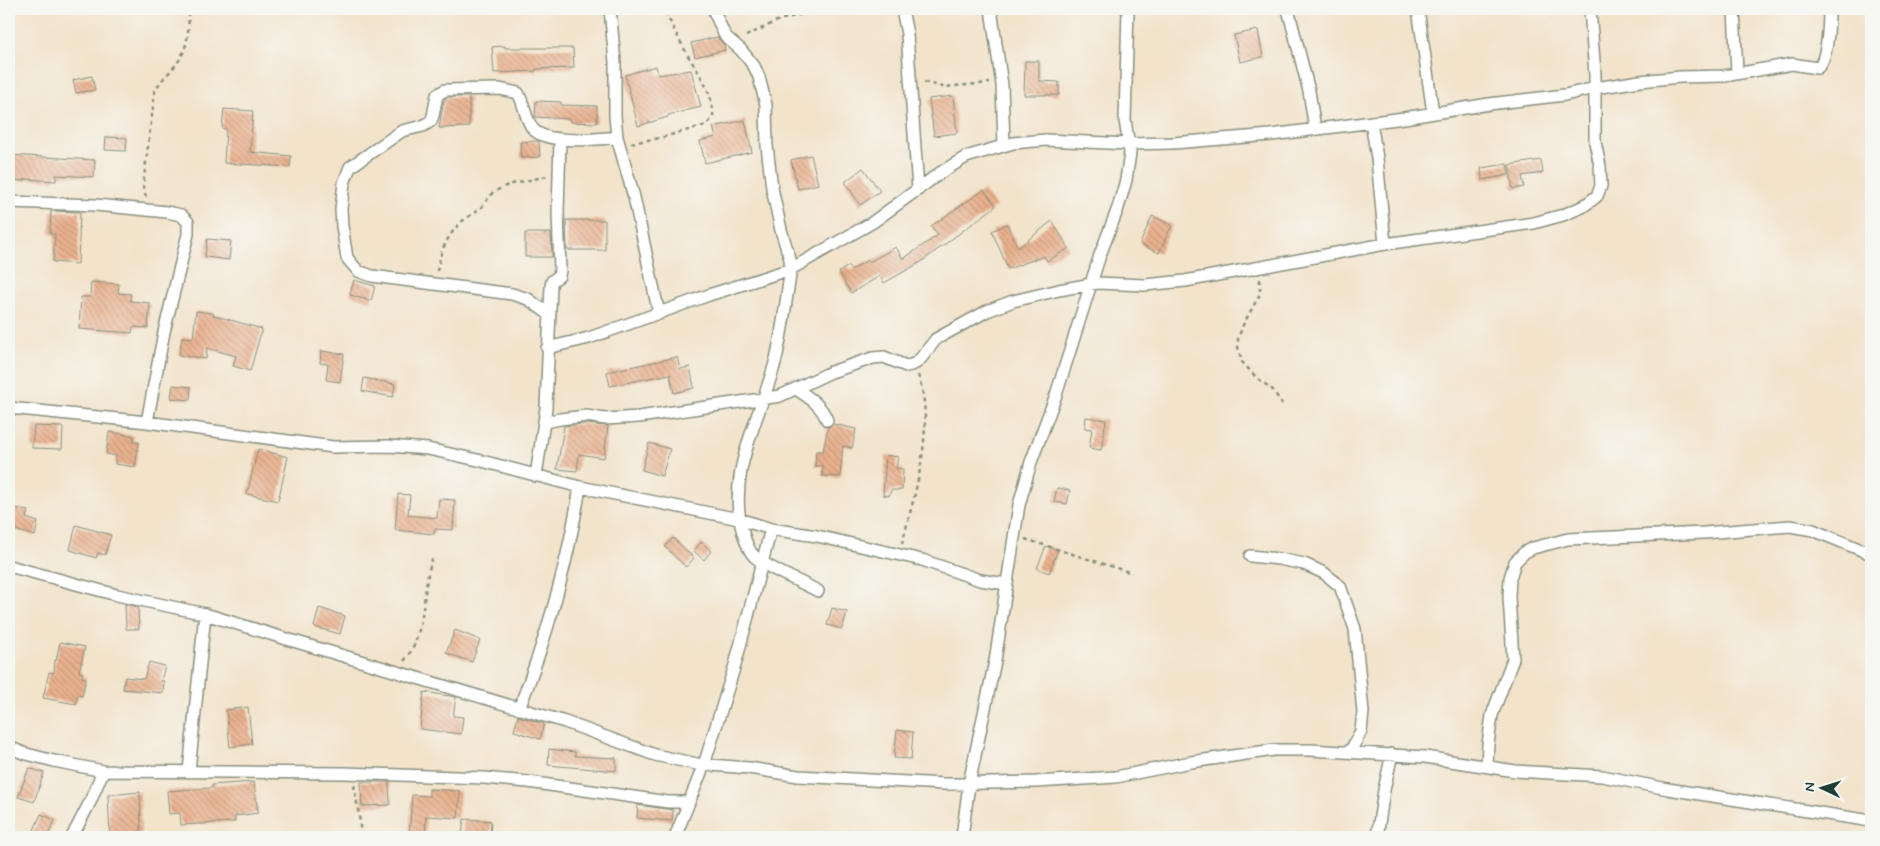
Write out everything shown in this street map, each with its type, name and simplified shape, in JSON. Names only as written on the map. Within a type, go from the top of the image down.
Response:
[{"type":"street","points":[[610,9],[615,62],[615,116],[618,141],[639,219],[659,314]]},
{"type":"street","points":[[713,9],[725,36],[738,46],[754,66],[759,77],[764,94],[766,146],[772,188],[781,230],[790,259],[780,343],[772,375],[750,434],[743,462],[739,493],[740,519],[749,549],[754,557],[818,591]]},
{"type":"street","points":[[902,9],[907,34],[918,190]]},
{"type":"street","points":[[992,9],[1002,85],[1004,145]]},
{"type":"street","points":[[962,837],[969,784],[995,661],[1019,505],[1028,471],[1056,394],[1122,195],[1129,164],[1125,120],[1128,9]]},
{"type":"street","points":[[1288,9],[1309,91],[1315,130]]},
{"type":"street","points":[[1418,9],[1433,112]]},
{"type":"street","points":[[545,422],[586,416],[606,419],[639,417],[780,396],[831,372],[873,358],[884,357],[906,366],[914,364],[922,357],[932,343],[941,336],[992,308],[1033,296],[1091,284],[1167,283],[1215,276],[1385,244],[1534,223],[1574,211],[1592,200],[1600,191],[1601,183],[1595,142],[1590,9]]},
{"type":"street","points":[[1734,9],[1737,73]]},
{"type":"street","points":[[547,348],[589,338],[790,268],[873,222],[940,172],[966,157],[1004,145],[1046,140],[1128,144],[1181,142],[1315,130],[1489,104],[1565,95],[1594,88],[1661,78],[1724,76],[1792,64],[1815,68],[1819,67],[1824,57],[1829,9]]},
{"type":"street","points":[[549,314],[528,299],[512,294],[428,285],[365,275],[358,271],[348,262],[343,240],[341,209],[344,183],[350,167],[402,131],[423,126],[431,121],[434,116],[437,95],[445,90],[500,89],[518,93],[528,122],[541,135],[560,139],[618,141]]},
{"type":"street","points":[[1370,122],[1377,158],[1385,244]]},
{"type":"street","points":[[536,476],[545,422],[547,348],[552,282],[559,276],[560,270],[560,139]]},
{"type":"street","points":[[9,202],[96,205],[150,210],[181,215],[186,219],[189,225],[164,332],[146,422]]},
{"type":"street","points":[[796,389],[813,400],[822,410],[827,420]]},
{"type":"street","points":[[9,408],[146,422],[333,447],[389,446],[428,449],[580,487],[740,519],[771,528],[817,536],[922,560],[980,580],[1006,584]]},
{"type":"street","points":[[518,709],[538,657],[555,602],[567,557],[580,487]]},
{"type":"street","points":[[1487,766],[1492,715],[1513,659],[1509,597],[1510,578],[1515,562],[1525,552],[1533,548],[1568,539],[1704,533],[1790,526],[1812,530],[1871,554]]},
{"type":"street","points":[[675,837],[704,765],[735,665],[771,528]]},
{"type":"street","points":[[1250,556],[1304,564],[1324,573],[1340,586],[1355,629],[1363,712],[1361,731],[1350,752]]},
{"type":"street","points":[[9,566],[116,596],[205,614],[565,722],[655,755],[704,765],[749,768],[808,777],[969,784],[1116,777],[1191,762],[1274,750],[1392,754],[1523,772],[1602,776],[1668,789],[1871,821]]},
{"type":"street","points":[[189,771],[205,614]]},
{"type":"street","points":[[9,746],[24,753],[54,761],[103,771],[189,771],[484,778],[528,782],[668,802],[689,802]]},
{"type":"street","points":[[1378,837],[1384,790],[1392,754]]},
{"type":"street","points":[[72,837],[103,771]]},
{"type":"path","points":[[150,210],[144,186],[155,91],[182,56],[189,23],[188,9]]},
{"type":"path","points":[[618,141],[637,143],[676,134],[706,125],[713,118],[713,110],[707,88],[664,9]]},
{"type":"path","points":[[733,42],[779,20],[822,9]]},
{"type":"path","points":[[909,74],[930,84],[944,87],[985,82],[1002,85]]},
{"type":"path","points":[[428,285],[436,275],[445,243],[450,235],[461,222],[482,207],[493,192],[508,185],[559,172]]},
{"type":"path","points":[[1258,267],[1260,294],[1242,327],[1238,339],[1239,354],[1242,362],[1256,377],[1273,390],[1282,404]]},
{"type":"path","points":[[899,555],[916,488],[925,431],[919,379],[914,364]]},
{"type":"path","points":[[1014,536],[1132,572]]},
{"type":"path","points":[[394,671],[408,657],[414,646],[419,628],[426,580],[432,559]]},
{"type":"path","points":[[350,774],[358,806],[360,837]]},
{"type":"building","points":[[1258,30],[1263,57],[1240,62],[1234,35]]},
{"type":"building","points":[[717,37],[724,45],[725,50],[695,57],[691,43]]},
{"type":"building","points":[[505,46],[505,48],[573,48],[574,68],[494,73],[492,47]]},
{"type":"building","points":[[1025,61],[1039,61],[1039,81],[1059,82],[1059,95],[1024,95]]},
{"type":"building","points":[[656,66],[658,75],[691,70],[701,107],[668,115],[668,117],[638,126],[625,75]]},
{"type":"building","points":[[92,76],[95,90],[76,93],[73,80]]},
{"type":"building","points":[[953,96],[957,133],[934,136],[929,99]]},
{"type":"building","points":[[447,97],[469,97],[469,127],[439,128],[444,100]]},
{"type":"building","points":[[536,101],[561,102],[561,105],[597,106],[597,123],[570,122],[570,119],[535,117]]},
{"type":"building","points":[[224,109],[253,111],[250,152],[291,156],[290,167],[224,163],[226,129],[222,128]]},
{"type":"building","points":[[745,120],[752,152],[705,163],[700,141],[716,137],[713,127]]},
{"type":"building","points":[[106,137],[127,138],[126,151],[105,150]]},
{"type":"building","points":[[520,142],[539,142],[540,157],[521,158]]},
{"type":"building","points":[[9,155],[95,160],[94,177],[56,175],[56,181],[9,180]]},
{"type":"building","points":[[811,155],[818,184],[798,189],[791,160]]},
{"type":"building","points":[[1541,160],[1543,173],[1522,176],[1524,187],[1513,189],[1509,165]]},
{"type":"building","points":[[1507,164],[1509,175],[1482,180],[1481,168]]},
{"type":"building","points":[[863,168],[880,191],[860,205],[845,182]]},
{"type":"building","points":[[984,190],[996,206],[921,262],[884,283],[880,276],[851,293],[839,272],[848,266],[851,270],[896,247],[903,259],[938,235],[931,226]]},
{"type":"building","points":[[51,211],[80,212],[78,264],[53,262],[55,234],[50,234]]},
{"type":"building","points":[[1152,216],[1172,225],[1159,253],[1140,244]]},
{"type":"building","points":[[566,220],[605,220],[605,250],[567,250]]},
{"type":"building","points":[[1052,221],[1069,248],[1047,261],[1044,256],[1008,269],[992,231],[1007,224],[1018,248]]},
{"type":"building","points":[[525,233],[551,233],[552,257],[525,257]]},
{"type":"building","points":[[207,239],[231,241],[229,260],[205,257]]},
{"type":"building","points":[[354,280],[375,286],[371,301],[350,295]]},
{"type":"building","points":[[91,282],[119,284],[118,293],[131,294],[130,301],[150,303],[148,328],[133,327],[132,333],[79,329],[81,297],[90,297]]},
{"type":"building","points":[[196,311],[213,313],[213,315],[262,329],[250,371],[233,366],[236,356],[207,348],[206,359],[179,355],[182,337],[193,338]]},
{"type":"building","points":[[321,351],[344,354],[340,382],[326,380],[328,364],[320,363]]},
{"type":"building","points":[[677,357],[680,369],[690,367],[694,388],[674,393],[670,374],[610,386],[607,372]]},
{"type":"building","points":[[364,378],[395,384],[393,397],[362,391]]},
{"type":"building","points":[[173,385],[191,387],[190,400],[171,398]]},
{"type":"building","points":[[1086,417],[1106,420],[1101,450],[1089,448],[1092,429],[1085,428]]},
{"type":"building","points":[[585,424],[608,426],[604,458],[579,454],[577,471],[557,469],[564,426]]},
{"type":"building","points":[[833,424],[856,429],[852,448],[843,446],[840,477],[822,476],[823,466],[815,466],[816,451],[823,451],[828,427]]},
{"type":"building","points":[[34,426],[63,427],[62,449],[32,448]]},
{"type":"building","points":[[109,432],[134,436],[133,442],[139,442],[135,467],[115,464],[116,456],[106,454]]},
{"type":"building","points":[[649,443],[670,449],[662,476],[642,470]]},
{"type":"building","points":[[258,449],[288,457],[278,501],[247,494]]},
{"type":"building","points":[[886,455],[898,457],[896,468],[903,469],[902,490],[891,490],[889,496],[883,495]]},
{"type":"building","points":[[1057,488],[1070,490],[1067,504],[1054,502]]},
{"type":"building","points":[[398,494],[410,495],[408,515],[437,518],[439,499],[455,500],[453,530],[435,529],[434,534],[395,530]]},
{"type":"building","points":[[15,508],[28,511],[26,518],[38,522],[35,536],[9,528]]},
{"type":"building","points":[[76,525],[111,535],[105,555],[98,553],[96,558],[70,550]]},
{"type":"building","points":[[673,538],[694,558],[686,567],[665,547]]},
{"type":"building","points":[[701,542],[711,551],[704,560],[694,551]]},
{"type":"building","points":[[1046,546],[1058,550],[1049,573],[1037,568]]},
{"type":"building","points":[[125,604],[138,607],[139,629],[126,629]]},
{"type":"building","points":[[319,608],[345,616],[340,634],[314,627]]},
{"type":"building","points":[[832,608],[847,612],[842,629],[827,625]]},
{"type":"building","points":[[455,630],[480,640],[472,662],[446,653]]},
{"type":"building","points":[[60,642],[85,647],[79,672],[83,673],[82,677],[86,678],[82,696],[78,695],[76,704],[43,698],[49,672],[54,673]]},
{"type":"building","points":[[149,662],[165,666],[161,681],[164,681],[163,693],[123,689],[125,677],[144,679]]},
{"type":"building","points":[[424,692],[456,697],[453,716],[463,717],[461,734],[420,729]]},
{"type":"building","points":[[248,707],[252,744],[230,747],[226,710]]},
{"type":"building","points":[[518,716],[544,724],[540,739],[514,731]]},
{"type":"building","points":[[897,730],[913,732],[911,759],[894,758]]},
{"type":"building","points":[[549,749],[575,752],[575,756],[616,758],[616,771],[548,765]]},
{"type":"building","points":[[29,768],[44,773],[34,802],[18,797]]},
{"type":"building","points":[[254,782],[258,813],[235,816],[235,822],[181,825],[180,813],[169,814],[167,791],[212,788],[212,785]]},
{"type":"building","points":[[361,782],[389,782],[390,805],[362,806]]},
{"type":"building","points":[[429,789],[460,791],[458,818],[426,816],[425,837],[409,837],[412,795],[429,796]]},
{"type":"building","points":[[140,792],[141,837],[110,837],[108,795]]},
{"type":"building","points":[[638,805],[673,810],[672,821],[637,818]]},
{"type":"building","points":[[41,814],[55,820],[47,837],[31,837]]},
{"type":"building","points":[[464,819],[491,821],[490,837],[462,836]]}]
